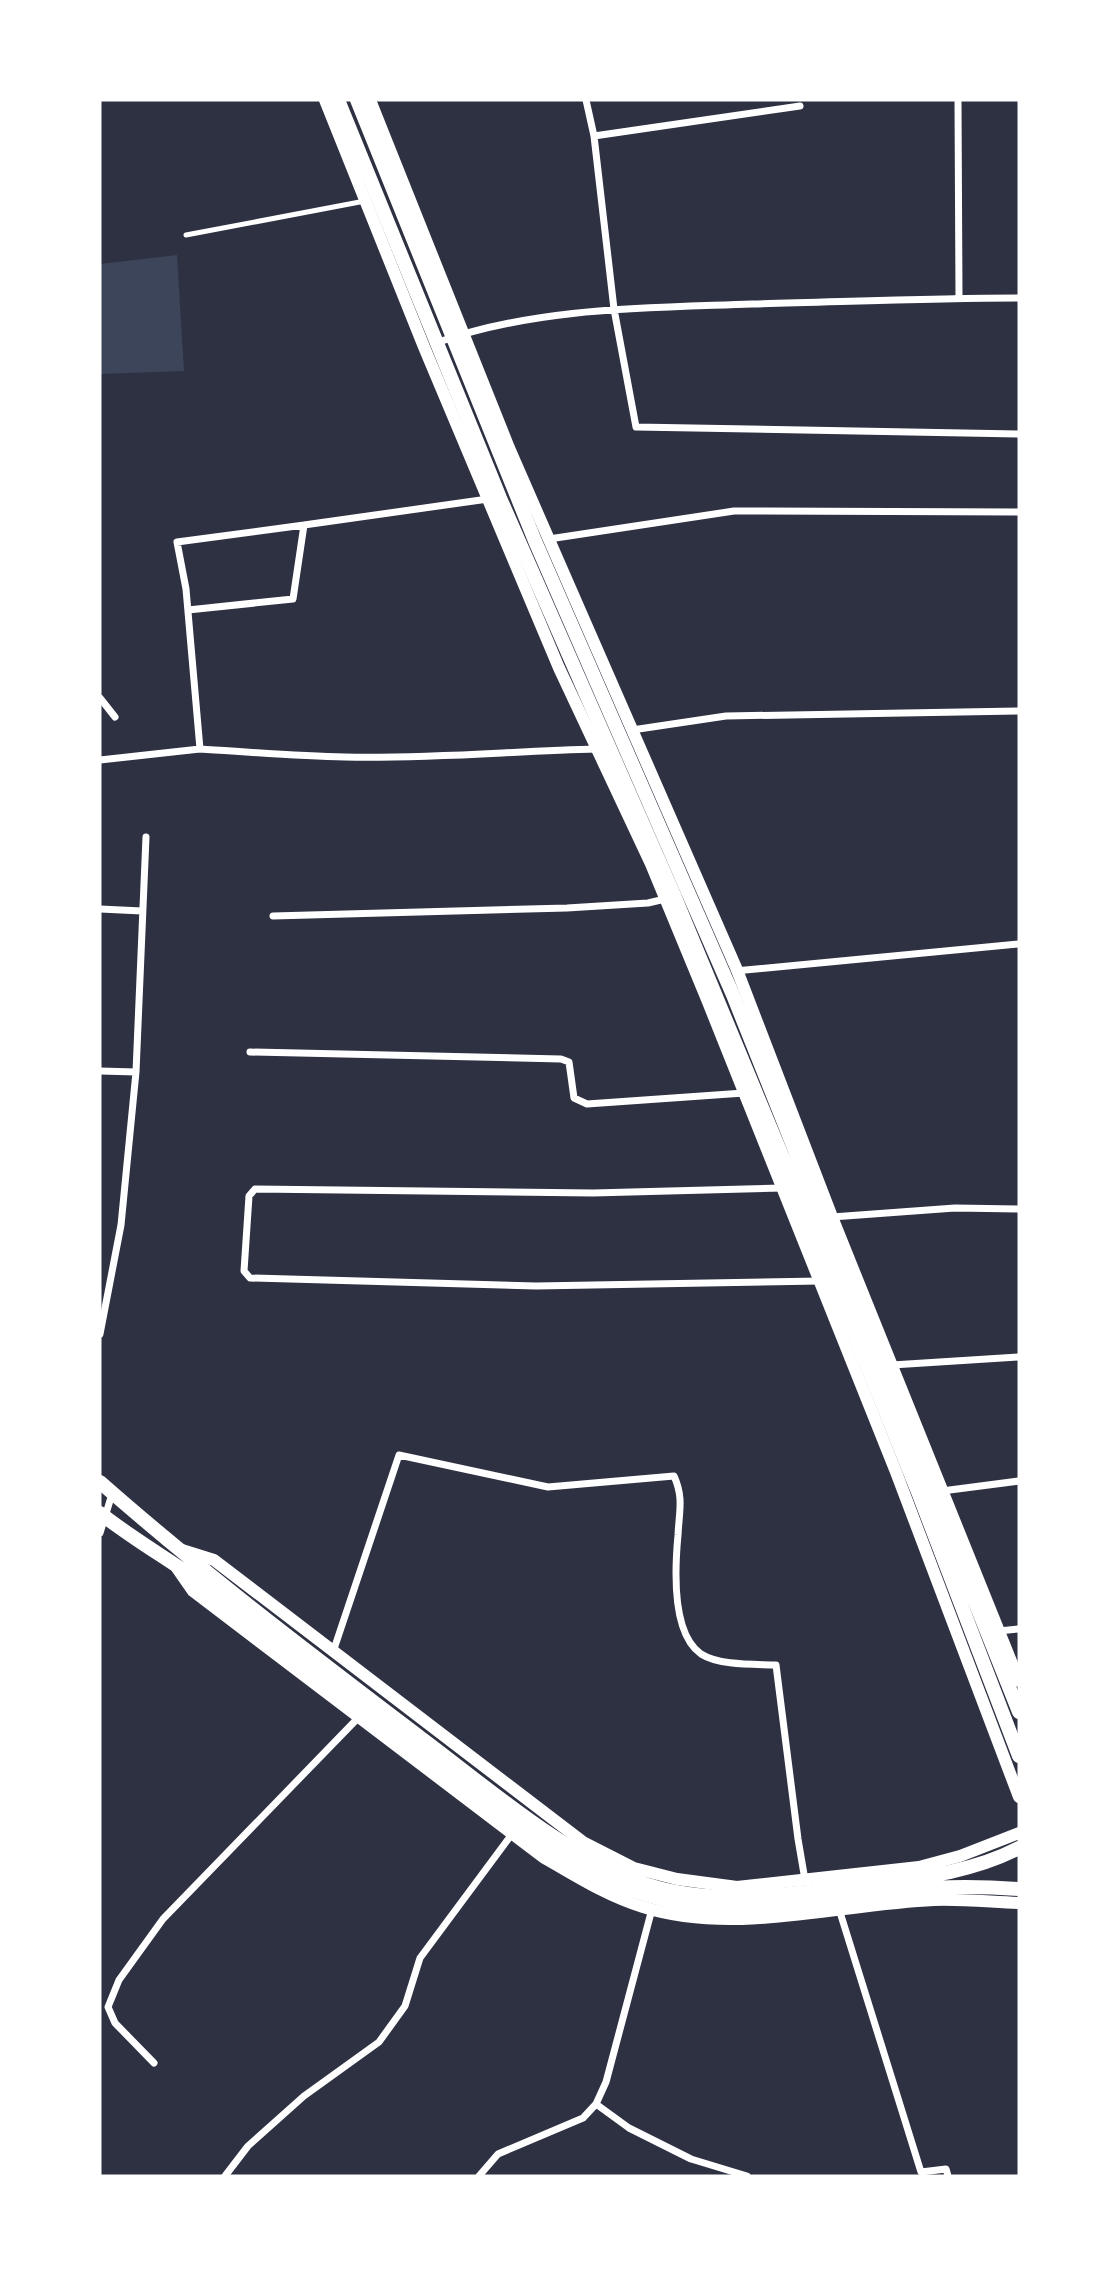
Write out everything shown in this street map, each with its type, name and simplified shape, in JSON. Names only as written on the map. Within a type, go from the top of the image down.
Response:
[{"type":"main road","points":[[338,100],[499,498],[674,895],[792,1180],[918,1492],[1019,1756]]},
{"type":"main road","points":[[357,100],[535,541],[733,995],[1019,1712]]},
{"type":"main road","points":[[100,1482],[182,1550],[219,1589],[366,1712],[568,1860],[627,1889],[679,1902],[724,1907],[957,1886],[1019,1889]]},
{"type":"main road","points":[[103,1516],[176,1565],[219,1589],[579,1854],[650,1885],[712,1897],[812,1891],[957,1872],[981,1865],[1019,1848]]},
{"type":"street","points":[[325,100],[424,347],[559,668],[666,899],[958,1631],[1019,1797]]},
{"type":"street","points":[[370,100],[549,540],[737,971],[832,1217],[1019,1681]]},
{"type":"street","points":[[586,100],[594,136],[614,309],[636,427],[1019,433]]},
{"type":"street","points":[[958,100],[960,298]]},
{"type":"street","points":[[594,136],[800,106]]},
{"type":"street","points":[[424,347],[483,327],[614,309],[960,298],[1019,299]]},
{"type":"street","points":[[200,749],[188,610],[177,542],[488,499]]},
{"type":"street","points":[[549,540],[734,511],[1019,512]]},
{"type":"street","points":[[188,610],[293,599],[304,524]]},
{"type":"street","points":[[100,698],[115,717]]},
{"type":"street","points":[[632,730],[726,716],[1019,711]]},
{"type":"street","points":[[100,760],[200,749],[345,757],[495,755],[534,751],[598,750]]},
{"type":"street","points":[[100,1334],[121,1225],[136,1072],[146,836]]},
{"type":"street","points":[[273,916],[567,908],[648,903],[666,899]]},
{"type":"street","points":[[100,909],[142,911]]},
{"type":"street","points":[[696,974],[1019,944]]},
{"type":"street","points":[[250,1052],[561,1059],[569,1062],[574,1098],[586,1104],[744,1093]]},
{"type":"street","points":[[100,1071],[136,1072]]},
{"type":"street","points":[[782,1188],[593,1193],[255,1189],[249,1196],[244,1271],[250,1278],[536,1286],[820,1281]]},
{"type":"street","points":[[832,1217],[955,1208],[1019,1209]]},
{"type":"street","points":[[892,1365],[1019,1357]]},
{"type":"street","points":[[333,1652],[399,1455],[548,1487],[674,1476],[681,1492],[674,1579],[685,1634],[701,1654],[732,1663],[776,1665],[805,1881]]},
{"type":"street","points":[[942,1491],[1019,1481]]},
{"type":"street","points":[[100,1533],[103,1516],[113,1494]]},
{"type":"street","points":[[182,1550],[214,1560],[583,1842],[634,1868],[711,1885],[737,1887],[805,1881],[919,1867],[960,1856],[1019,1833]]},
{"type":"street","points":[[176,1565],[192,1591],[544,1857],[597,1889],[652,1909],[690,1917],[738,1919],[934,1900],[1019,1903]]},
{"type":"street","points":[[999,1631],[1019,1629]]},
{"type":"street","points":[[154,2063],[115,2023],[108,2007],[120,1979],[163,1919],[358,1718]]},
{"type":"street","points":[[225,2176],[248,2147],[304,2096],[379,2042],[405,2006],[420,1958],[512,1833]]},
{"type":"street","points":[[479,2176],[498,2154],[583,2118],[596,2104],[606,2082],[652,1909]]},
{"type":"street","points":[[839,1909],[921,2172],[946,2169],[948,2176]]},
{"type":"street","points":[[596,2104],[629,2128],[691,2159],[747,2176]]},
{"type":"lane","points":[[186,235],[365,201]]},
{"type":"shaded area","points":[[177,255],[184,371],[100,374],[100,264]]}]
